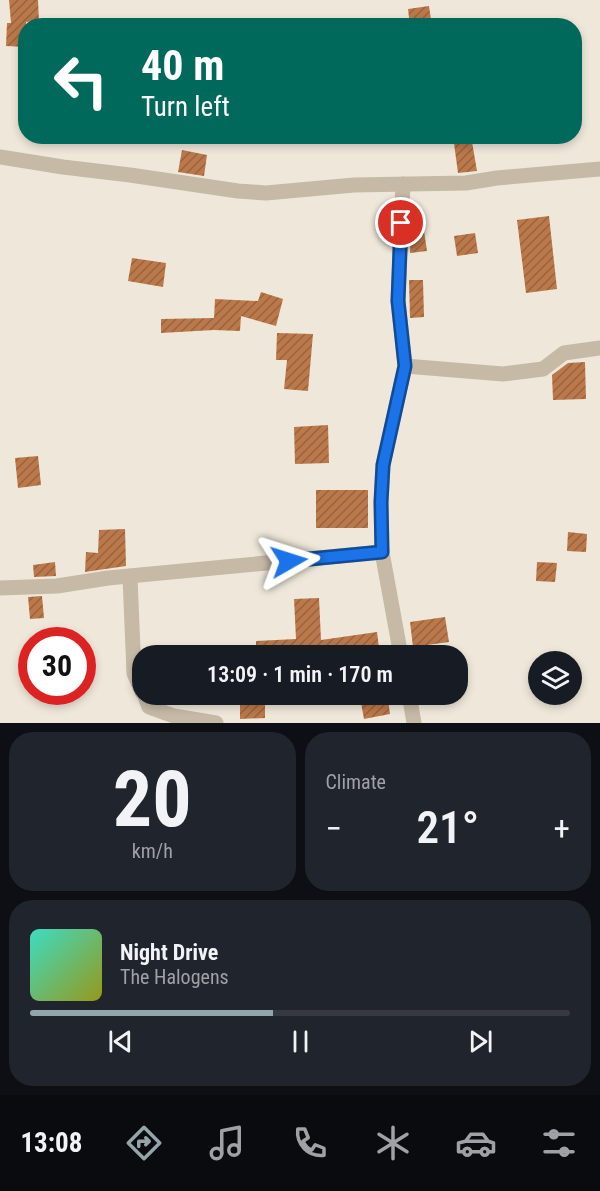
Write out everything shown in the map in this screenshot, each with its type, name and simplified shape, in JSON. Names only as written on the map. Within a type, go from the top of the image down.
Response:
[{"type":"street","points":[[0,157],[257,192],[354,185],[466,183],[600,169]]},
{"type":"street","points":[[399,645],[382,552],[381,502],[383,465],[405,366],[398,301],[403,184]]},
{"type":"street","points":[[405,366],[503,374],[543,369],[564,353],[600,348]]},
{"type":"street","points":[[0,588],[57,586],[382,552]]},
{"type":"street","points":[[130,577],[133,645]]},
{"type":"street","points":[[148,705],[174,716],[216,723]]},
{"type":"street","points":[[411,705],[414,723]]},
{"type":"building","points":[[9,0],[38,0],[39,18],[18,18],[18,47],[6,46],[7,23],[11,23]]},
{"type":"building","points":[[429,6],[431,18],[409,18],[408,9]]},
{"type":"building","points":[[454,144],[472,144],[477,171],[458,173]]},
{"type":"building","points":[[182,150],[207,155],[204,176],[178,172]]},
{"type":"building","points":[[549,216],[557,289],[526,293],[517,220]]},
{"type":"building","points":[[424,231],[427,251],[410,253],[411,233]]},
{"type":"building","points":[[475,233],[478,253],[457,256],[454,236]]},
{"type":"building","points":[[132,258],[166,263],[163,287],[128,281]]},
{"type":"building","points":[[409,280],[423,280],[424,317],[410,318]]},
{"type":"building","points":[[261,292],[283,299],[276,326],[241,316],[240,331],[161,333],[161,319],[214,318],[215,299],[258,301]]},
{"type":"building","points":[[277,333],[313,334],[308,391],[284,389],[287,360],[276,360]]},
{"type":"building","points":[[585,362],[586,399],[553,400],[552,375],[568,363]]},
{"type":"building","points":[[328,425],[329,463],[295,464],[294,427]]},
{"type":"building","points":[[38,456],[41,485],[18,488],[15,458]]},
{"type":"building","points":[[316,490],[368,490],[368,528],[316,528]]},
{"type":"building","points":[[125,529],[126,566],[85,572],[86,552],[98,553],[99,530]]},
{"type":"building","points":[[568,532],[587,534],[586,552],[567,551]]},
{"type":"building","points":[[55,562],[56,576],[34,577],[33,565]]},
{"type":"building","points":[[537,562],[557,563],[555,582],[536,581]]},
{"type":"building","points":[[42,596],[44,618],[30,619],[28,597]]},
{"type":"building","points":[[319,598],[321,640],[377,632],[379,645],[256,645],[256,641],[296,639],[294,599]]},
{"type":"building","points":[[445,617],[449,642],[413,645],[410,622]]},
{"type":"building","points":[[240,705],[265,705],[265,718],[240,719]]},
{"type":"building","points":[[361,705],[389,705],[390,714],[364,719]]},
{"type":"route","points":[[289,561],[382,552],[383,465],[405,366],[398,301],[401,223]]}]
